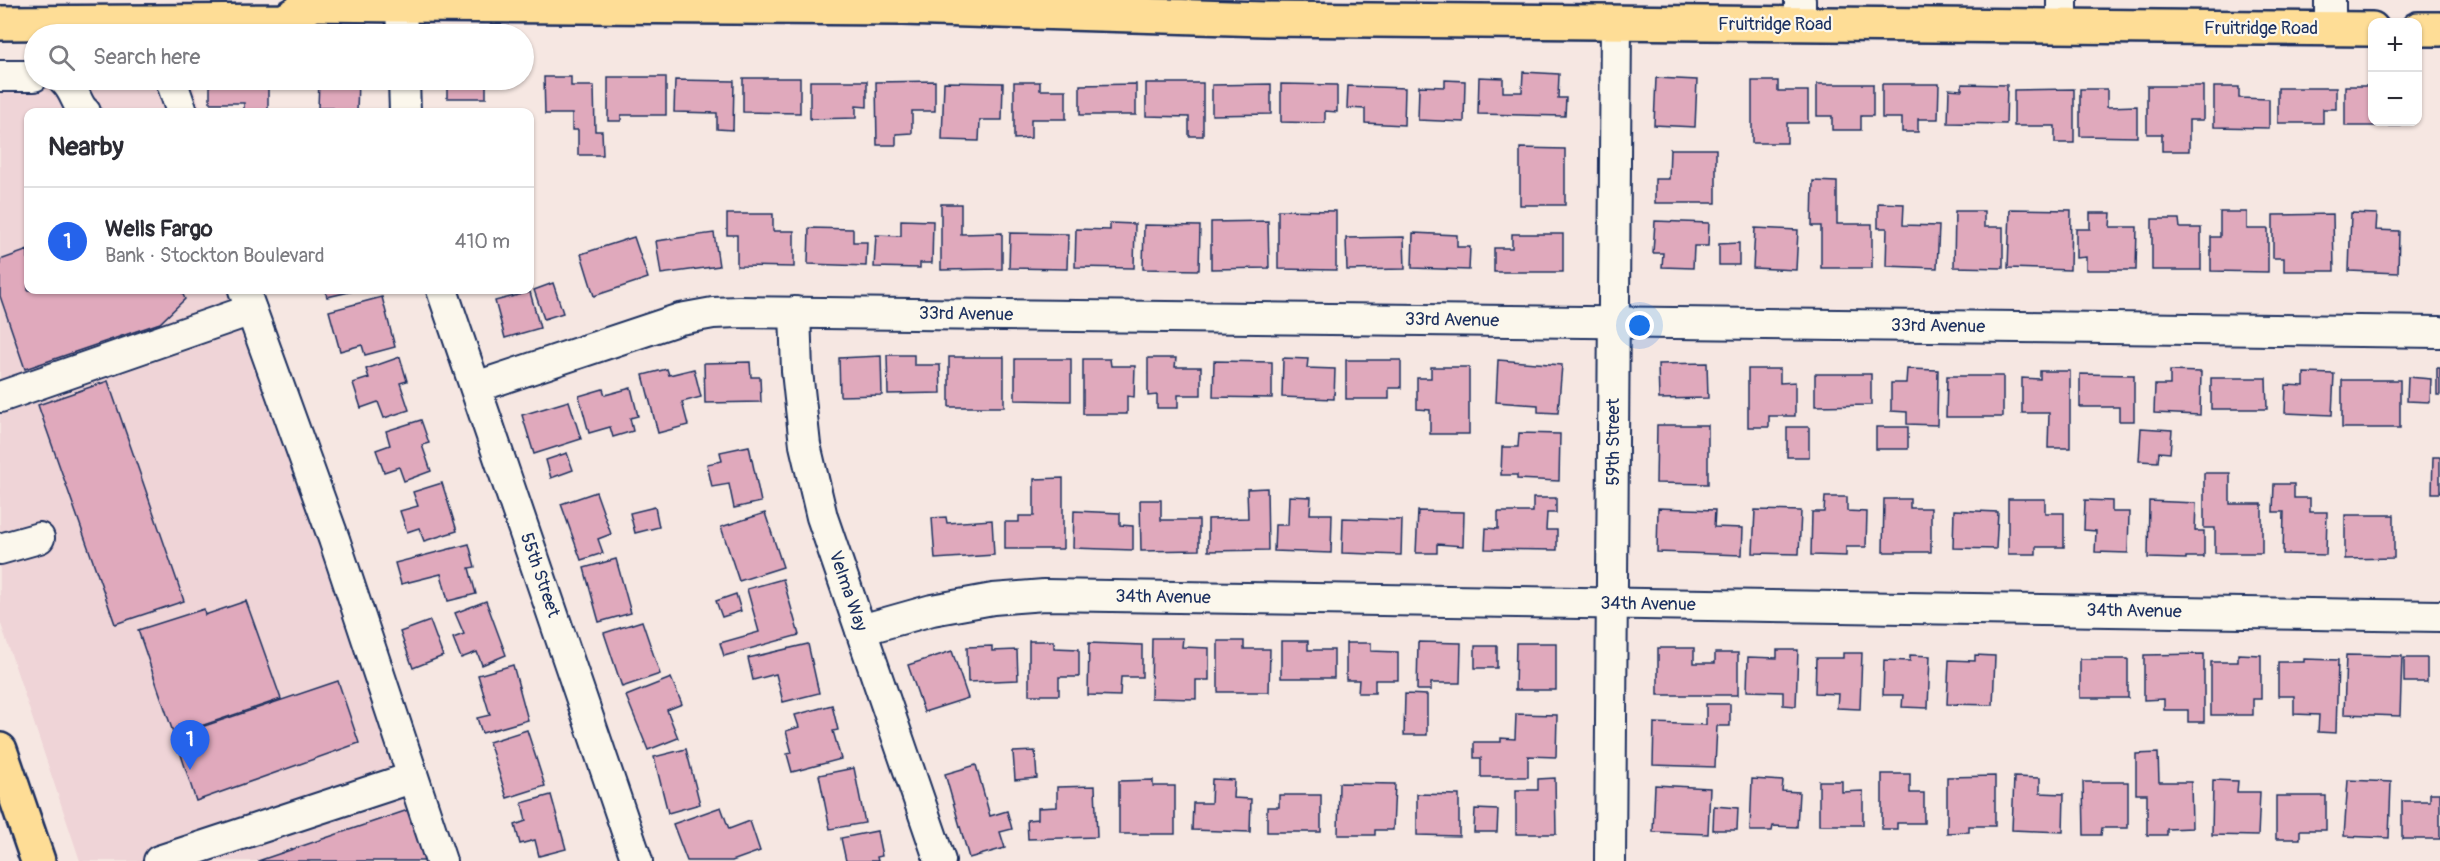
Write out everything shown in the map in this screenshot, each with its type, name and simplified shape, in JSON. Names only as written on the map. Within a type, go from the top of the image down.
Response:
[{"type":"main road","name":"Fruitridge Road","points":[[230,24],[284,21],[309,2],[402,20],[464,2],[985,4],[1264,10],[1528,11],[1616,22],[1800,12],[2330,14],[2368,27]]},
{"type":"main road","name":"Fruitridge Road","points":[[0,23],[32,24]]},
{"type":"main road","points":[[2422,29],[2440,30]]},
{"type":"main road","points":[[0,750],[38,861]]},
{"type":"street","name":"59th Street","points":[[1610,861],[1616,22]]},
{"type":"street","points":[[0,76],[24,76]]},
{"type":"street","points":[[74,90],[80,108]]},
{"type":"street","points":[[174,90],[181,108]]},
{"type":"street","points":[[404,90],[405,108]]},
{"type":"street","name":"55th Street","points":[[443,294],[637,861]]},
{"type":"street","points":[[0,397],[247,300],[334,539],[411,778],[441,861]]},
{"type":"street","name":"33rd Avenue","points":[[476,387],[680,319],[713,313],[795,312],[2440,332]]},
{"type":"street","name":"Velma Way","points":[[795,312],[797,371],[806,445],[822,517],[940,861]]},
{"type":"street","points":[[0,549],[39,538]]},
{"type":"street","name":"34th Avenue","points":[[861,630],[932,610],[993,599],[1044,595],[2440,616]]},
{"type":"street","points":[[159,861],[411,778]]},
{"type":"shaded area","points":[[24,59],[24,90],[194,90],[201,108],[24,108],[24,294],[262,294],[455,861],[80,861],[0,621],[0,60]]},
{"type":"building","points":[[1523,72],[1559,74],[1558,98],[1566,98],[1565,116],[1478,114],[1479,77],[1503,78],[1503,92],[1522,92]]},
{"type":"building","points":[[544,77],[571,77],[571,86],[594,86],[595,131],[602,131],[603,155],[578,155],[578,130],[572,130],[572,114],[545,114]]},
{"type":"building","points":[[608,77],[666,77],[666,115],[621,115],[621,121],[608,121]]},
{"type":"building","points":[[743,78],[800,78],[800,113],[743,112]]},
{"type":"building","points":[[1656,78],[1697,80],[1695,127],[1654,125]]},
{"type":"building","points":[[675,80],[734,81],[733,130],[717,129],[717,113],[674,112]]},
{"type":"building","points":[[1445,80],[1465,81],[1464,122],[1418,120],[1419,86],[1445,87]]},
{"type":"building","points":[[810,81],[867,81],[867,107],[856,106],[856,118],[810,119]]},
{"type":"building","points":[[935,81],[935,111],[912,111],[912,133],[896,134],[896,145],[877,145],[876,82]]},
{"type":"building","points":[[1752,81],[1778,81],[1778,91],[1808,91],[1808,123],[1787,123],[1787,143],[1752,143]]},
{"type":"building","points":[[944,82],[1003,83],[1002,120],[980,120],[979,141],[942,140]]},
{"type":"building","points":[[1014,82],[1040,82],[1040,90],[1066,90],[1066,119],[1031,119],[1031,138],[1014,139]]},
{"type":"building","points":[[1146,83],[1203,83],[1203,136],[1189,136],[1189,117],[1146,116]]},
{"type":"building","points":[[1136,84],[1136,115],[1080,115],[1080,85]]},
{"type":"building","points":[[1271,84],[1271,114],[1212,115],[1212,85]]},
{"type":"building","points":[[1281,84],[1337,85],[1337,112],[1325,111],[1325,123],[1281,122]]},
{"type":"building","points":[[1817,84],[1873,84],[1873,116],[1861,116],[1861,130],[1832,130],[1832,116],[1817,116]]},
{"type":"building","points":[[1882,84],[1939,84],[1938,119],[1918,119],[1918,132],[1902,132],[1902,118],[1882,118]]},
{"type":"building","points":[[1962,84],[2007,85],[2006,124],[1948,123],[1949,89],[1962,90]]},
{"type":"building","points":[[1348,86],[1405,88],[1404,125],[1365,123],[1365,109],[1347,108]]},
{"type":"building","points":[[2147,86],[2203,86],[2203,120],[2189,120],[2189,151],[2162,151],[2162,134],[2147,134]]},
{"type":"building","points":[[2345,86],[2368,86],[2368,126],[2345,126]]},
{"type":"building","points":[[2214,87],[2239,87],[2239,98],[2269,99],[2269,128],[2214,127]]},
{"type":"building","points":[[2278,88],[2336,88],[2336,109],[2323,109],[2323,123],[2278,123]]},
{"type":"building","points":[[2074,89],[2074,143],[2055,143],[2055,126],[2014,126],[2014,90]]},
{"type":"building","points":[[2080,89],[2107,89],[2107,107],[2137,106],[2137,137],[2080,136]]},
{"type":"building","points":[[210,90],[268,90],[268,108],[244,108],[244,103],[210,103]]},
{"type":"building","points":[[319,90],[358,90],[357,108],[318,108]]},
{"type":"building","points":[[447,90],[486,90],[486,98],[447,98]]},
{"type":"building","points":[[1520,148],[1565,149],[1565,205],[1520,205]]},
{"type":"building","points":[[1670,149],[1716,149],[1716,203],[1655,203],[1655,179],[1669,179]]},
{"type":"building","points":[[1813,181],[1837,182],[1837,224],[1872,224],[1872,268],[1821,268],[1821,226],[1812,226]]},
{"type":"building","points":[[1878,203],[1904,204],[1903,225],[1939,226],[1937,268],[1886,266],[1887,228],[1878,228]]},
{"type":"building","points":[[941,204],[961,204],[961,234],[1002,233],[1002,269],[941,270]]},
{"type":"building","points":[[2010,209],[2071,210],[2070,270],[2008,268]]},
{"type":"building","points":[[1278,210],[1336,211],[1336,270],[1278,269]]},
{"type":"building","points":[[1955,211],[1984,211],[1984,227],[2003,227],[2003,268],[1954,267]]},
{"type":"building","points":[[2220,212],[2247,212],[2247,229],[2268,229],[2268,272],[2211,271],[2211,237],[2220,237]]},
{"type":"building","points":[[2090,213],[2111,213],[2110,227],[2137,227],[2136,270],[2086,270],[2086,257],[2076,258],[2076,229],[2090,229]]},
{"type":"building","points":[[2351,213],[2377,214],[2376,230],[2399,231],[2398,273],[2349,271]]},
{"type":"building","points":[[727,214],[773,214],[773,231],[794,231],[794,267],[737,266],[737,235],[727,235]]},
{"type":"building","points":[[2333,214],[2334,271],[2284,271],[2284,258],[2273,258],[2273,215]]},
{"type":"building","points":[[2152,219],[2179,219],[2180,228],[2201,228],[2201,270],[2152,270]]},
{"type":"building","points":[[901,220],[933,221],[932,263],[920,263],[920,268],[874,267],[876,235],[901,236]]},
{"type":"building","points":[[1268,221],[1269,268],[1211,269],[1211,222]]},
{"type":"building","points":[[1655,221],[1709,223],[1708,246],[1694,246],[1693,268],[1662,267],[1663,253],[1653,253]]},
{"type":"building","points":[[1110,223],[1135,224],[1134,268],[1075,267],[1076,229],[1110,230]]},
{"type":"building","points":[[1144,225],[1200,226],[1199,270],[1143,269]]},
{"type":"building","points":[[809,228],[853,229],[853,242],[867,242],[866,266],[808,264]]},
{"type":"building","points":[[1755,228],[1798,230],[1796,270],[1753,268]]},
{"type":"building","points":[[714,233],[719,266],[661,274],[656,241]]},
{"type":"building","points":[[1010,233],[1068,234],[1067,269],[1009,268]]},
{"type":"building","points":[[1413,233],[1457,235],[1457,247],[1470,247],[1469,270],[1412,268]]},
{"type":"building","points":[[1512,234],[1563,234],[1563,272],[1494,272],[1494,248],[1512,248]]},
{"type":"building","points":[[634,237],[648,278],[594,296],[581,254]]},
{"type":"building","points":[[1404,237],[1405,269],[1347,270],[1346,238]]},
{"type":"building","points":[[1739,243],[1739,265],[1719,265],[1719,244]]},
{"type":"building","points":[[24,251],[24,294],[183,294],[185,299],[160,323],[25,369],[0,296],[0,260]]},
{"type":"building","points":[[553,283],[563,313],[544,319],[534,290]]},
{"type":"building","points":[[531,294],[540,328],[505,338],[495,301]]},
{"type":"building","points":[[382,297],[395,347],[365,355],[362,345],[340,351],[329,311]]},
{"type":"building","points":[[887,355],[914,355],[914,365],[940,365],[941,393],[888,394]]},
{"type":"building","points":[[881,356],[882,395],[840,396],[839,358]]},
{"type":"building","points":[[400,357],[407,381],[400,383],[409,410],[384,418],[378,402],[361,408],[353,383],[369,378],[366,369]]},
{"type":"building","points":[[949,357],[1004,357],[1004,407],[949,407]]},
{"type":"building","points":[[1148,358],[1176,358],[1175,367],[1201,367],[1201,395],[1178,395],[1178,408],[1157,408],[1157,395],[1148,396]]},
{"type":"building","points":[[1283,358],[1308,359],[1307,368],[1335,369],[1334,399],[1282,397]]},
{"type":"building","points":[[1015,359],[1071,359],[1071,401],[1015,400]]},
{"type":"building","points":[[1083,359],[1110,359],[1111,366],[1135,366],[1134,397],[1127,396],[1127,414],[1083,414]]},
{"type":"building","points":[[1346,360],[1401,360],[1401,388],[1389,388],[1389,399],[1346,399]]},
{"type":"building","points":[[1498,360],[1562,365],[1558,413],[1538,412],[1538,405],[1496,402]]},
{"type":"building","points":[[1214,361],[1272,362],[1272,398],[1213,397]]},
{"type":"building","points":[[750,362],[751,377],[760,377],[761,402],[705,403],[704,363]]},
{"type":"building","points":[[1707,363],[1708,398],[1659,399],[1658,364]]},
{"type":"building","points":[[1431,367],[1469,367],[1469,434],[1430,434],[1430,410],[1417,409],[1417,378],[1431,378]]},
{"type":"building","points":[[2437,368],[2440,368],[2440,395],[2437,395]]},
{"type":"building","points":[[667,369],[669,375],[694,369],[701,397],[682,402],[688,425],[658,433],[643,375]]},
{"type":"building","points":[[1748,369],[1780,369],[1780,383],[1795,382],[1795,416],[1769,416],[1769,427],[1748,427]]},
{"type":"building","points":[[1907,369],[1938,370],[1937,425],[1907,424],[1907,412],[1891,411],[1891,383],[1906,383]]},
{"type":"building","points":[[2040,371],[2070,371],[2070,448],[2048,448],[2049,413],[2022,413],[2022,378],[2040,379]]},
{"type":"building","points":[[2170,371],[2201,372],[2200,415],[2154,413],[2155,385],[2170,385]]},
{"type":"building","points":[[2304,373],[2334,374],[2332,415],[2285,413],[2286,385],[2304,386]]},
{"type":"building","points":[[1815,374],[1871,374],[1871,405],[1815,406]]},
{"type":"building","points":[[2080,374],[2134,375],[2134,421],[2119,421],[2119,407],[2080,407]]},
{"type":"building","points":[[1947,376],[2003,376],[2003,417],[1946,417]]},
{"type":"building","points":[[2408,377],[2431,379],[2430,402],[2407,401]]},
{"type":"building","points":[[2211,378],[2266,378],[2267,409],[2211,409]]},
{"type":"building","points":[[2342,380],[2400,380],[2400,428],[2342,428]]},
{"type":"building","points":[[108,381],[184,601],[115,624],[38,405]]},
{"type":"building","points":[[631,388],[638,416],[630,418],[633,431],[613,437],[610,427],[589,433],[579,396],[603,389],[605,395]]},
{"type":"building","points":[[569,401],[581,439],[534,454],[522,415]]},
{"type":"building","points":[[421,420],[429,443],[422,445],[431,471],[404,481],[399,467],[384,472],[376,450],[390,445],[386,431]]},
{"type":"building","points":[[1657,425],[1708,425],[1708,484],[1656,483]]},
{"type":"building","points":[[1787,427],[1809,427],[1809,457],[1787,457]]},
{"type":"building","points":[[1876,427],[1908,427],[1908,449],[1876,449]]},
{"type":"building","points":[[2141,428],[2172,430],[2170,453],[2159,452],[2158,462],[2139,461]]},
{"type":"building","points":[[1519,433],[1560,434],[1559,481],[1517,479],[1517,475],[1501,475],[1502,447],[1518,447]]},
{"type":"building","points":[[749,446],[761,502],[734,508],[729,484],[712,487],[707,464],[722,461],[720,452]]},
{"type":"building","points":[[567,453],[573,470],[551,478],[546,460]]},
{"type":"building","points":[[2433,457],[2440,457],[2440,493],[2432,493]]},
{"type":"building","points":[[2204,473],[2230,473],[2230,504],[2262,504],[2262,553],[2215,553],[2215,528],[2204,528]]},
{"type":"building","points":[[1063,478],[1063,549],[1005,549],[1005,522],[1019,522],[1019,516],[1034,516],[1034,479]]},
{"type":"building","points":[[442,483],[457,531],[424,541],[419,528],[407,532],[400,511],[418,506],[413,492]]},
{"type":"building","points":[[2274,484],[2294,484],[2294,498],[2310,498],[2310,512],[2327,512],[2326,555],[2283,554],[2284,512],[2273,512]]},
{"type":"building","points":[[1267,488],[1268,550],[1208,551],[1208,519],[1248,518],[1247,489]]},
{"type":"building","points":[[596,492],[611,534],[598,539],[603,553],[581,560],[561,504]]},
{"type":"building","points":[[1289,496],[1311,497],[1310,514],[1332,514],[1331,553],[1274,551],[1275,525],[1288,525]]},
{"type":"building","points":[[1825,497],[1847,497],[1847,511],[1867,512],[1866,547],[1846,547],[1846,556],[1811,555],[1812,512],[1824,512]]},
{"type":"building","points":[[1533,498],[1556,498],[1556,513],[1547,513],[1546,530],[1557,530],[1557,550],[1485,549],[1486,528],[1498,529],[1498,512],[1533,512]]},
{"type":"building","points":[[1884,499],[1910,499],[1910,508],[1931,508],[1931,552],[1883,552]]},
{"type":"building","points":[[2008,499],[2045,499],[2045,513],[2064,513],[2064,547],[2036,547],[2036,554],[2008,554]]},
{"type":"building","points":[[1140,500],[1161,500],[1161,520],[1199,520],[1199,550],[1141,551]]},
{"type":"building","points":[[2085,500],[2112,501],[2112,512],[2129,512],[2128,553],[2095,552],[2096,531],[2084,530]]},
{"type":"building","points":[[2149,501],[2196,503],[2195,531],[2204,531],[2204,557],[2148,558]]},
{"type":"building","points":[[655,507],[659,527],[635,533],[630,513]]},
{"type":"building","points":[[1658,508],[1715,510],[1714,527],[1743,528],[1742,555],[1657,552]]},
{"type":"building","points":[[1755,510],[1801,511],[1799,554],[1753,553]]},
{"type":"building","points":[[1954,510],[1998,512],[1996,549],[1953,548]]},
{"type":"building","points":[[1074,511],[1120,513],[1120,525],[1133,526],[1133,550],[1073,548]]},
{"type":"building","points":[[1418,511],[1464,512],[1463,546],[1437,544],[1437,553],[1416,553]]},
{"type":"building","points":[[765,513],[783,567],[739,581],[721,527]]},
{"type":"building","points":[[2345,515],[2394,515],[2394,558],[2345,559]]},
{"type":"building","points":[[946,517],[947,523],[992,520],[994,555],[935,559],[932,518]]},
{"type":"building","points":[[1343,518],[1402,520],[1401,555],[1342,553]]},
{"type":"building","points":[[469,544],[475,567],[469,568],[476,594],[448,601],[441,574],[401,584],[395,563]]},
{"type":"building","points":[[616,559],[631,613],[599,622],[584,568]]},
{"type":"building","points":[[783,579],[799,635],[724,656],[720,643],[759,632],[747,589]]},
{"type":"building","points":[[736,594],[741,611],[722,617],[716,601]]},
{"type":"building","points":[[246,601],[281,699],[174,735],[138,630],[204,609],[205,615]]},
{"type":"building","points":[[486,601],[506,655],[482,665],[477,652],[461,658],[453,638],[464,634],[455,613]]},
{"type":"building","points":[[430,621],[443,656],[413,668],[400,632]]},
{"type":"building","points":[[642,621],[660,674],[622,687],[604,633]]},
{"type":"building","points":[[1152,638],[1183,638],[1182,647],[1209,648],[1209,680],[1196,680],[1196,699],[1151,698]]},
{"type":"building","points":[[1029,641],[1054,641],[1054,648],[1079,649],[1079,677],[1059,677],[1059,695],[1029,695]]},
{"type":"building","points":[[1218,641],[1244,641],[1244,649],[1270,649],[1269,692],[1218,692]]},
{"type":"building","points":[[1281,641],[1308,641],[1308,650],[1334,650],[1334,678],[1281,678]]},
{"type":"building","points":[[1418,642],[1461,643],[1460,683],[1431,683],[1431,690],[1417,690]]},
{"type":"building","points":[[1089,643],[1142,645],[1142,677],[1121,677],[1120,696],[1088,695]]},
{"type":"building","points":[[1346,643],[1371,643],[1371,651],[1398,652],[1398,680],[1375,680],[1375,693],[1358,693],[1359,680],[1346,680]]},
{"type":"building","points":[[1516,643],[1556,643],[1556,690],[1515,690]]},
{"type":"building","points":[[808,644],[819,693],[783,702],[776,674],[753,680],[748,658]]},
{"type":"building","points":[[992,646],[992,651],[1017,650],[1018,680],[968,682],[967,647]]},
{"type":"building","points":[[1475,646],[1497,646],[1497,668],[1475,668]]},
{"type":"building","points":[[1658,648],[1694,648],[1694,663],[1715,663],[1715,653],[1738,653],[1738,695],[1658,695]]},
{"type":"building","points":[[1777,650],[1798,650],[1796,706],[1783,705],[1783,692],[1747,691],[1748,657],[1777,658]]},
{"type":"building","points":[[952,651],[968,698],[924,712],[908,665]]},
{"type":"building","points":[[1843,653],[1862,653],[1860,709],[1837,708],[1838,694],[1815,693],[1816,658],[1843,658]]},
{"type":"building","points":[[2204,654],[2204,722],[2188,722],[2188,710],[2164,710],[2164,699],[2144,700],[2144,655]]},
{"type":"building","points":[[2238,654],[2261,655],[2261,699],[2253,699],[2253,715],[2211,715],[2211,662],[2238,662]]},
{"type":"building","points":[[1910,655],[1930,656],[1928,708],[1902,707],[1903,695],[1883,695],[1884,660],[1910,661]]},
{"type":"building","points":[[1975,655],[1995,656],[1993,705],[1947,704],[1949,660],[1975,661]]},
{"type":"building","points":[[2346,655],[2402,656],[2400,716],[2344,714]]},
{"type":"building","points":[[2404,658],[2427,658],[2427,682],[2404,682]]},
{"type":"building","points":[[2080,659],[2128,659],[2128,698],[2080,698]]},
{"type":"building","points":[[2304,659],[2338,660],[2336,733],[2318,732],[2319,715],[2294,714],[2294,696],[2278,696],[2278,662],[2304,662]]},
{"type":"building","points":[[513,665],[528,720],[482,733],[477,718],[490,715],[478,675]]},
{"type":"building","points":[[671,678],[682,704],[667,710],[678,738],[648,750],[626,696]]},
{"type":"building","points":[[338,681],[359,743],[196,801],[175,736]]},
{"type":"building","points":[[1405,694],[1427,695],[1427,735],[1404,735]]},
{"type":"building","points":[[1706,704],[1730,704],[1730,726],[1717,726],[1715,767],[1653,765],[1654,723],[1706,725]]},
{"type":"building","points":[[832,705],[838,730],[833,731],[841,759],[792,772],[787,754],[792,753],[786,731],[799,727],[795,715]]},
{"type":"building","points":[[1516,714],[1557,715],[1556,757],[1528,756],[1528,777],[1481,777],[1481,758],[1474,758],[1474,742],[1501,742],[1501,738],[1515,739]]},
{"type":"building","points":[[527,730],[545,786],[507,798],[489,742]]},
{"type":"building","points":[[686,749],[700,804],[668,813],[654,757]]},
{"type":"building","points":[[1035,751],[1037,778],[1015,780],[1013,752]]},
{"type":"building","points":[[2158,753],[2159,782],[2191,782],[2192,828],[2167,829],[2167,835],[2147,835],[2147,794],[2136,794],[2136,754]]},
{"type":"building","points":[[976,765],[990,816],[1007,811],[1012,829],[1000,832],[1005,848],[969,858],[945,774]]},
{"type":"building","points":[[854,768],[865,823],[830,829],[819,775]]},
{"type":"building","points":[[1882,774],[1910,774],[1910,793],[1924,793],[1924,823],[1897,823],[1897,829],[1882,829]]},
{"type":"building","points":[[1995,776],[1995,826],[1969,826],[1969,832],[1947,833],[1947,777]]},
{"type":"building","points":[[2014,777],[2040,778],[2040,793],[2064,794],[2063,832],[2012,830]]},
{"type":"building","points":[[1555,778],[1556,834],[1516,834],[1516,790],[1538,790],[1538,779]]},
{"type":"building","points":[[1212,779],[1234,780],[1233,798],[1251,799],[1250,832],[1192,830],[1193,803],[1211,803]]},
{"type":"building","points":[[1752,779],[1783,781],[1782,791],[1799,792],[1797,827],[1773,826],[1772,831],[1750,831]]},
{"type":"building","points":[[1153,780],[1153,786],[1175,786],[1175,834],[1119,834],[1119,781]]},
{"type":"building","points":[[2213,780],[2238,781],[2237,792],[2260,792],[2258,836],[2212,835]]},
{"type":"building","points":[[2348,780],[2391,782],[2389,838],[2344,836]]},
{"type":"building","points":[[1819,781],[1842,781],[1842,792],[1863,791],[1863,825],[1819,825]]},
{"type":"building","points":[[2083,782],[2128,782],[2128,828],[2102,828],[2101,835],[2084,835]]},
{"type":"building","points":[[1339,783],[1395,784],[1393,830],[1375,830],[1375,835],[1338,835]]},
{"type":"building","points":[[1655,785],[1710,788],[1708,834],[1653,832]]},
{"type":"building","points":[[1095,786],[1097,837],[1028,839],[1027,820],[1038,819],[1038,808],[1057,807],[1057,787]]},
{"type":"building","points":[[2430,793],[2440,793],[2440,839],[2402,839],[2402,801],[2430,801]]},
{"type":"building","points":[[1417,794],[1459,795],[1459,836],[1417,835]]},
{"type":"building","points":[[551,795],[566,849],[539,856],[535,840],[520,844],[515,825],[526,821],[522,803]]},
{"type":"building","points":[[1279,795],[1321,795],[1321,832],[1267,832],[1267,807],[1279,807]]},
{"type":"building","points":[[2276,796],[2326,796],[2326,830],[2300,830],[2300,839],[2276,839]]},
{"type":"building","points":[[1714,806],[1738,808],[1737,830],[1713,830]]},
{"type":"building","points":[[721,807],[729,829],[750,821],[760,851],[732,861],[687,861],[673,824]]},
{"type":"building","points":[[1475,809],[1498,810],[1497,832],[1474,832]]},
{"type":"building","points":[[408,810],[426,861],[258,861]]},
{"type":"building","points":[[877,831],[882,856],[877,857],[878,861],[846,861],[841,838]]},
{"type":"place","name":"Wells Fargo","points":[[190,770]]}]
